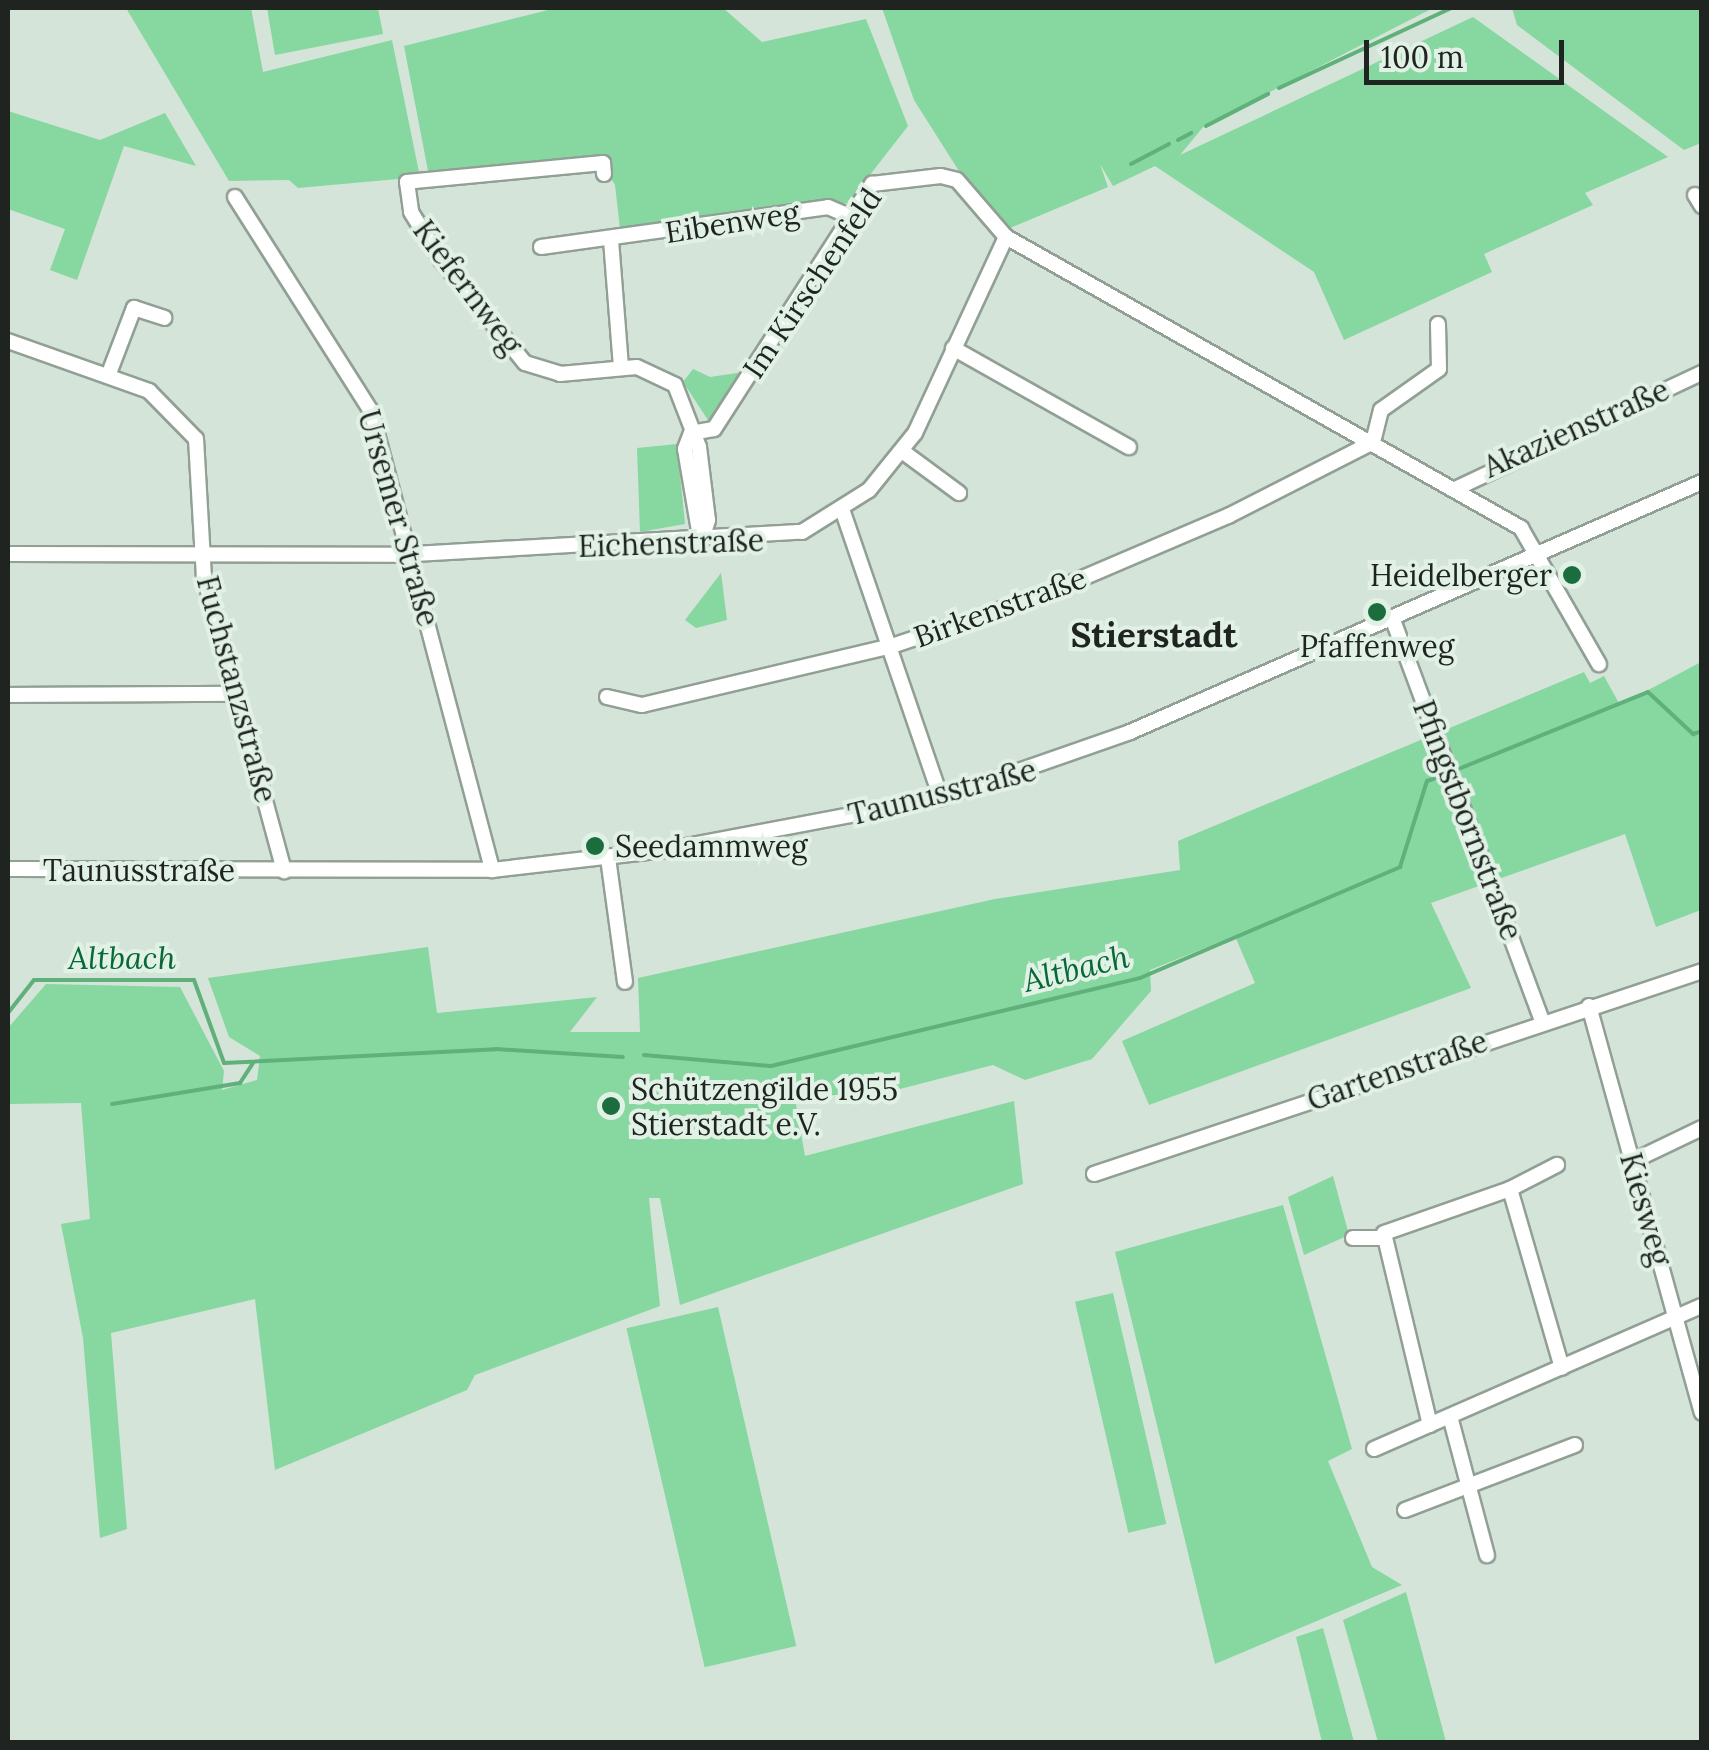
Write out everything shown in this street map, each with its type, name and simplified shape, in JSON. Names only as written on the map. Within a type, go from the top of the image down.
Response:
[{"type":"street","name":"Kiefernweg","points":[[604,174],[603,162],[407,182],[411,212],[441,260],[525,363],[560,374],[621,368],[652,370],[676,385],[692,433],[684,448],[702,544]]},
{"type":"street","name":"Im Kirschenfeld","points":[[692,433],[714,429],[851,217],[882,180],[956,180],[1006,238]]},
{"type":"street","name":"Ursemer Straße","points":[[235,197],[366,399],[492,870]]},
{"type":"street","name":"Eibenweg","points":[[541,247],[828,207],[851,217]]},
{"type":"street","name":"Eichenstraße","points":[[8,554],[410,554],[782,538],[843,512],[902,452],[1006,238]]},
{"type":"street","points":[[1006,238],[1521,528],[1599,664]]},
{"type":"street","points":[[611,240],[621,368]]},
{"type":"street","points":[[108,376],[134,308],[164,318]]},
{"type":"street","points":[[1373,442],[1381,410],[1440,369],[1438,324]]},
{"type":"street","name":"Fuchstanzstraße","points":[[8,341],[164,399],[196,439],[201,554],[284,871]]},
{"type":"street","points":[[952,348],[1129,447]]},
{"type":"street","name":"Akazienstraße","points":[[1455,490],[1702,372]]},
{"type":"street","name":"Birkenstraße","points":[[607,698],[642,705],[892,646],[1050,592],[1373,442]]},
{"type":"street","points":[[902,452],[958,493]]},
{"type":"street","name":"Taunusstraße","points":[[8,870],[492,870],[608,858],[941,798],[1071,756],[1393,620],[1702,482]]},
{"type":"street","points":[[843,512],[941,798]]},
{"type":"street","name":"Pfingstbornstraße","points":[[1393,620],[1542,1021]]},
{"type":"street","points":[[8,695],[237,694]]},
{"type":"street","points":[[608,858],[625,982]]},
{"type":"street","name":"Gartenstraße","points":[[1094,1174],[1542,1021],[1702,972]]},
{"type":"street","name":"Kiesweg","points":[[1589,1006],[1702,1413]]},
{"type":"street","points":[[1633,1161],[1702,1128]]},
{"type":"street","points":[[1354,1238],[1380,1238],[1510,1189],[1556,1164]]},
{"type":"street","points":[[1510,1189],[1562,1368]]},
{"type":"street","points":[[1380,1238],[1430,1426]]},
{"type":"street","points":[[1374,1449],[1452,1420],[1702,1306]]},
{"type":"street","points":[[1452,1420],[1487,1555]]},
{"type":"street","points":[[1406,1510],[1575,1444]]},
{"type":"green space","points":[[126,8],[251,8],[263,72],[392,40],[420,177],[298,188],[289,180],[229,181]]},
{"type":"green space","points":[[267,8],[378,8],[383,34],[275,55]]},
{"type":"green space","points":[[723,8],[762,42],[866,19],[908,126],[848,203],[620,229],[615,185],[598,156],[429,176],[404,46],[552,9]]},
{"type":"green space","points":[[882,8],[1433,8],[1204,126],[1180,155],[1473,17],[1668,157],[1585,193],[1593,205],[1484,254],[1492,272],[1344,340],[1314,272],[1155,166],[1113,186],[1100,164],[1108,187],[1010,228],[964,179],[914,100]]},
{"type":"green space","points":[[1512,8],[1701,8],[1701,143],[1684,150],[1517,25]]},
{"type":"green space","points":[[8,111],[100,140],[165,113],[196,166],[124,146],[77,280],[50,270],[65,229],[8,209]]},
{"type":"green space","points":[[693,369],[710,377],[744,372],[710,423],[683,382]]},
{"type":"green space","points":[[677,444],[685,524],[640,532],[637,448]]},
{"type":"green space","points":[[721,573],[727,620],[696,628],[685,620]]},
{"type":"green space","points":[[1701,662],[1701,910],[1656,927],[1625,834],[1431,903],[1471,988],[1149,1105],[1122,1041],[1255,983],[1235,936],[1150,970],[1151,991],[1092,1059],[1025,1080],[993,1065],[900,1089],[795,1099],[805,1156],[1014,1101],[1023,1184],[680,1305],[660,1198],[649,1198],[660,1306],[475,1375],[467,1390],[275,1470],[255,1299],[111,1333],[127,1529],[100,1538],[83,1338],[61,1224],[90,1219],[81,1103],[8,1104],[8,1028],[46,984],[180,987],[224,1071],[222,1090],[257,1080],[260,1056],[229,1037],[208,978],[428,947],[437,1013],[597,997],[570,1032],[640,1032],[638,978],[995,899],[1180,870],[1178,841],[1584,672],[1590,683],[1604,676],[1620,705]]},
{"type":"green space","points":[[1333,1176],[1349,1235],[1304,1255],[1288,1197]]},
{"type":"green space","points":[[1283,1205],[1352,1449],[1328,1461],[1372,1567],[1402,1585],[1215,1664],[1115,1252]]},
{"type":"green space","points":[[1113,1293],[1166,1524],[1128,1533],[1075,1302]]},
{"type":"green space","points":[[718,1307],[796,1646],[705,1667],[626,1328]]},
{"type":"green space","points":[[1406,1592],[1446,1742],[1378,1742],[1343,1620]]},
{"type":"green space","points":[[1323,1628],[1354,1742],[1322,1742],[1296,1637]]},
{"type":"waterway","points":[[1279,88],[1451,8]]},
{"type":"waterway","points":[[1206,126],[1268,94]]},
{"type":"waterway","points":[[1178,140],[1191,133]]},
{"type":"waterway","points":[[1131,164],[1169,144]]},
{"type":"waterway","name":"Altbach","points":[[1456,770],[1648,692],[1693,734],[1702,731]]},
{"type":"waterway","name":"Altbach","points":[[644,1055],[771,1066],[1140,978],[1400,867],[1427,781],[1444,775]]},
{"type":"waterway","name":"Altbach","points":[[8,1013],[34,980],[194,980],[224,1063],[496,1049],[623,1057]]},
{"type":"waterway","name":"Altbach","points":[[112,1104],[240,1083],[253,1063]]},
{"type":"place","name":"Heidelberger","points":[[1572,575]]},
{"type":"place","name":"Pfaffenweg","points":[[1377,612]]},
{"type":"place","name":"Seedammweg","points":[[595,846]]},
{"type":"place","name":"Schützengilde 1955 Stierstadt e.V.","points":[[611,1106]]},
{"type":"district","name":"Stierstadt","points":[[1154,635]]}]
